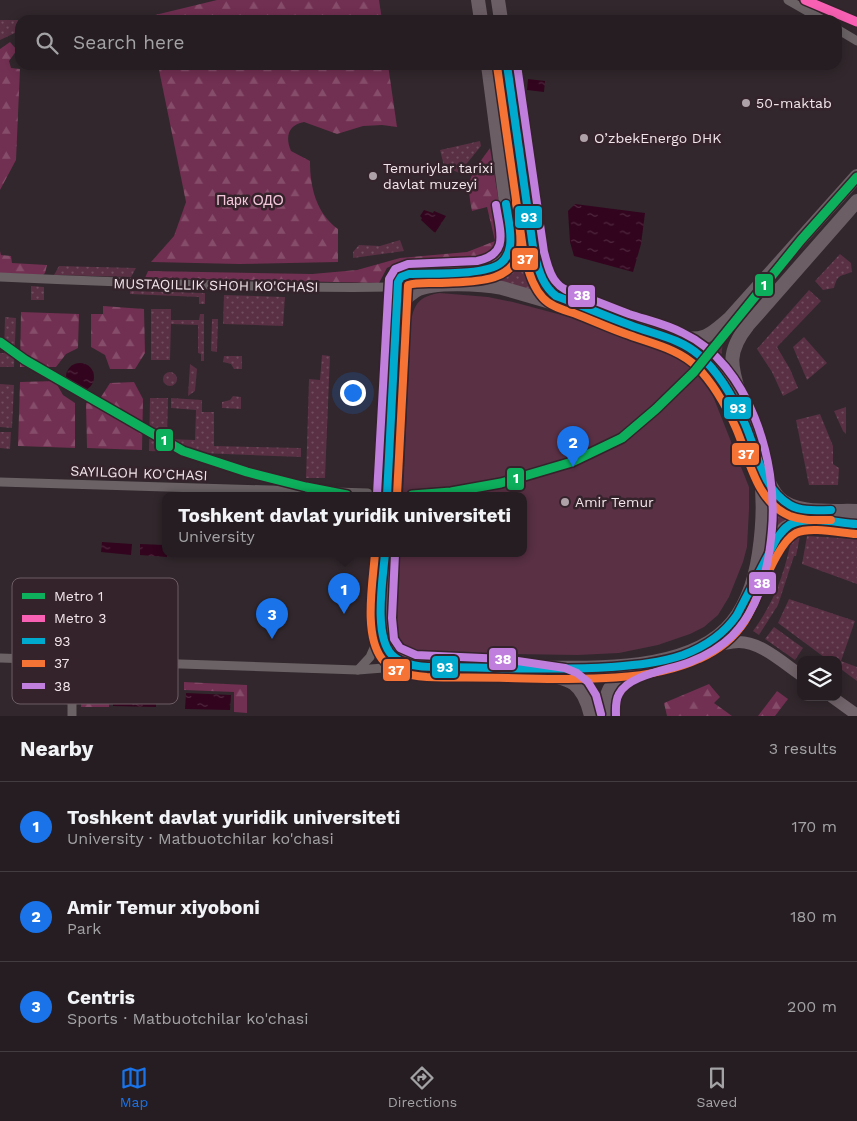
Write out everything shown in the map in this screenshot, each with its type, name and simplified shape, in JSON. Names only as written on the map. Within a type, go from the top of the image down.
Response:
[{"type":"main road","points":[[478,0],[480,15]]},
{"type":"main road","points":[[498,0],[500,15]]},
{"type":"main road","points":[[387,492],[395,319],[397,287],[400,278],[408,274],[492,269],[503,262],[510,251],[511,240],[489,70]]},
{"type":"main road","points":[[508,70],[534,254],[544,283],[556,296],[632,326]]},
{"type":"main road","points":[[395,319],[402,303],[420,288],[474,285],[495,287],[661,334],[697,339],[707,336],[722,325],[746,301],[857,176]]},
{"type":"main road","points":[[385,557],[382,630],[386,646],[397,659],[415,665],[589,667],[647,663],[674,657],[700,648],[713,639],[731,623],[744,604],[758,562],[762,530],[761,485],[755,451],[733,370],[734,347],[748,325],[857,201]]},
{"type":"main road","points":[[661,334],[692,350],[716,373],[734,402],[775,493],[788,505],[804,509],[857,511]]},
{"type":"main road","points":[[752,584],[780,533],[787,526],[803,522],[857,524]]},
{"type":"main road","points":[[606,716],[606,700],[613,684],[622,675],[647,663]]},
{"type":"main road","points":[[493,667],[553,676],[573,682],[584,693],[591,716]]},
{"type":"street","points":[[788,0],[814,15]]},
{"type":"street","points":[[842,32],[857,41]]},
{"type":"street","name":"MUSTAQILLIK SHOH KO'CHASI","points":[[0,277],[164,284],[341,288],[433,286]]},
{"type":"street","name":"SAYILGOH KO'CHASI","points":[[0,482],[335,492]]},
{"type":"street","points":[[358,670],[370,657],[382,630]]},
{"type":"street","points":[[674,657],[734,642],[745,642],[765,651],[797,673]]},
{"type":"street","points":[[178,664],[358,670],[415,665]]},
{"type":"street","points":[[838,701],[857,715]]},
{"type":"shaded area","points":[[0,20],[15,20],[15,33],[0,40]]},
{"type":"shaded area","points":[[480,141],[481,146],[459,173],[444,166],[440,150]]},
{"type":"shaded area","points":[[400,240],[404,251],[353,258],[353,252],[359,245],[380,246]]},
{"type":"shaded area","points":[[523,249],[527,272],[537,292],[491,279],[511,268],[518,260]]},
{"type":"shaded area","points":[[840,254],[851,263],[852,272],[840,277],[834,288],[823,290],[815,281]]},
{"type":"shaded area","points":[[59,266],[136,268],[131,277],[54,275]]},
{"type":"shaded area","points":[[31,286],[44,287],[44,300],[31,300]]},
{"type":"shaded area","points":[[809,290],[821,301],[777,347],[790,369],[798,388],[783,396],[772,372],[757,349]]},
{"type":"shaded area","points":[[130,291],[205,293],[205,304],[199,304],[199,297],[130,294]]},
{"type":"shaded area","points":[[440,293],[488,297],[614,329],[681,353],[699,369],[709,386],[749,487],[747,547],[729,597],[718,615],[704,627],[690,634],[658,645],[619,653],[578,655],[426,653],[410,648],[402,641],[396,626],[400,557],[527,557],[527,492],[403,492],[411,322],[416,305],[427,296]]},
{"type":"shaded area","points":[[224,295],[285,297],[283,326],[223,324]]},
{"type":"shaded area","points":[[151,309],[171,309],[171,320],[199,320],[200,314],[204,314],[204,361],[201,361],[201,354],[198,353],[198,325],[171,324],[170,360],[151,360]]},
{"type":"shaded area","points":[[5,317],[16,318],[14,367],[0,367],[0,353],[4,353]]},
{"type":"shaded area","points":[[212,319],[218,319],[217,352],[211,351]]},
{"type":"shaded area","points":[[724,332],[721,358],[706,342]]},
{"type":"shaded area","points":[[804,337],[827,363],[807,380],[793,347]]},
{"type":"shaded area","points":[[322,355],[330,356],[325,478],[306,478],[309,379],[320,380]]},
{"type":"shaded area","points":[[224,356],[242,356],[242,369],[234,369],[231,364],[223,362]]},
{"type":"shaded area","points":[[190,364],[197,369],[195,391],[188,396]]},
{"type":"shaded area","points":[[167,372],[173,372],[177,379],[173,386],[167,386],[163,382],[163,376]]},
{"type":"shaded area","points":[[0,384],[14,385],[12,428],[0,427]]},
{"type":"shaded area","points":[[233,396],[241,397],[241,409],[222,408],[222,402],[230,400]]},
{"type":"shaded area","points":[[150,398],[168,398],[167,439],[195,440],[196,410],[171,408],[171,398],[202,400],[202,412],[214,412],[214,446],[301,448],[301,457],[149,451]]},
{"type":"shaded area","points":[[846,407],[846,434],[834,411]]},
{"type":"shaded area","points":[[820,414],[833,446],[833,464],[839,468],[838,485],[809,485],[796,420]]},
{"type":"shaded area","points":[[0,432],[11,432],[10,449],[0,448]]},
{"type":"shaded area","points":[[772,503],[794,516],[771,528]]},
{"type":"shaded area","points":[[792,535],[800,536],[796,556],[794,556],[778,605],[759,635],[753,631],[767,609],[778,586]]},
{"type":"shaded area","points":[[807,536],[857,539],[857,584],[802,564]]},
{"type":"shaded area","points":[[789,599],[855,621],[842,658],[842,656],[823,656],[778,623]]},
{"type":"shaded area","points":[[774,627],[803,648],[795,660],[765,639]]},
{"type":"shaded area","points":[[842,661],[857,667],[857,681],[842,670]]},
{"type":"green space","points":[[217,0],[379,0],[381,15],[155,15]]},
{"type":"green space","points":[[10,42],[15,48],[15,53],[9,61],[11,68],[20,70],[16,160],[0,190],[0,49]]},
{"type":"green space","name":"Парк ОДО","points":[[159,70],[389,70],[397,127],[382,125],[363,126],[337,134],[304,122],[294,126],[289,132],[288,141],[291,151],[310,161],[311,180],[319,207],[330,223],[338,229],[338,262],[239,264],[151,262],[174,236],[186,202]]},
{"type":"green space","points":[[490,148],[506,245],[492,257],[399,262],[387,268],[379,283],[145,278],[148,271],[312,274],[357,270],[400,258],[467,252],[495,241],[487,207],[472,211],[469,191],[471,177]]},
{"type":"green space","points":[[0,251],[1,255],[11,256],[12,263],[47,265],[45,273],[43,275],[0,273]]},
{"type":"green space","points":[[103,306],[144,309],[145,353],[135,369],[110,369],[105,355],[91,347],[91,314],[103,314]]},
{"type":"green space","points":[[21,312],[79,314],[78,348],[66,354],[56,367],[20,367]]},
{"type":"green space","points":[[55,381],[63,395],[75,403],[75,448],[18,446],[20,382]]},
{"type":"green space","points":[[134,382],[143,399],[142,450],[87,448],[86,403],[101,397],[110,383]]},
{"type":"green space","points":[[184,682],[247,685],[247,713],[234,712],[234,692],[184,690]]},
{"type":"green space","points":[[709,684],[720,697],[714,703],[732,716],[667,716],[664,703]]},
{"type":"green space","points":[[777,691],[788,699],[775,716],[758,716]]},
{"type":"green space","points":[[81,704],[109,704],[109,707],[81,707]]},
{"type":"water","points":[[528,79],[545,81],[544,92],[527,90]]},
{"type":"water","points":[[575,204],[645,213],[641,244],[633,272],[574,256],[570,242],[568,211]]},
{"type":"water","points":[[424,210],[433,213],[434,211],[446,216],[435,233],[421,220],[420,216]]},
{"type":"water","points":[[80,363],[90,367],[94,377],[90,387],[80,391],[70,387],[66,377],[70,367]]},
{"type":"water","points":[[102,542],[132,544],[131,555],[101,552]]},
{"type":"water","points":[[140,544],[162,545],[162,557],[140,555]]},
{"type":"water","points":[[186,693],[231,695],[230,710],[185,709]]},
{"type":"water","points":[[113,704],[156,704],[156,707],[113,706]]},
{"type":"metro line","name":"3","points":[[805,0],[840,15]]},
{"type":"metro line","name":"3","points":[[842,16],[857,22]]},
{"type":"metro line","name":"1","points":[[451,492],[501,483],[572,462],[622,438],[656,409],[694,372],[801,240],[857,177]]},
{"type":"metro line","name":"1","points":[[0,342],[25,360],[183,451],[247,472],[332,492]]},
{"type":"transit line","name":"37","points":[[498,70],[524,256],[531,278],[539,293],[554,306],[665,348],[690,361],[709,381],[724,404],[736,428],[755,478],[769,501],[778,509],[795,518],[831,520]]},
{"type":"transit line","name":"93","points":[[508,70],[534,254],[547,287],[556,296],[621,322],[675,340],[692,349],[714,370],[731,396],[745,424],[762,469],[773,489],[790,505],[800,509],[831,510]]},
{"type":"transit line","name":"38","points":[[518,70],[544,252],[554,280],[567,290],[629,314],[670,327],[706,348],[726,367],[742,391],[764,445],[770,474],[773,502],[771,543],[761,586],[750,613],[732,636],[712,651],[682,665],[641,677],[624,687],[617,699],[616,716]]},
{"type":"transit line","name":"37","points":[[397,492],[408,285],[475,281],[487,279],[508,270],[516,261],[520,249],[516,203]]},
{"type":"transit line","name":"93","points":[[387,492],[398,282],[401,277],[409,274],[470,272],[483,270],[501,263],[510,249],[510,225],[506,204]]},
{"type":"transit line","name":"38","points":[[377,492],[389,279],[395,269],[408,264],[477,261],[487,258],[499,247],[500,233],[496,205]]},
{"type":"transit line","name":"93","points":[[385,557],[381,591],[383,635],[386,646],[392,655],[401,662],[430,667],[545,669],[611,667],[674,658],[698,648],[720,634],[737,615],[777,538],[789,525],[809,520],[857,524]]},
{"type":"transit line","name":"37","points":[[375,557],[371,593],[373,636],[376,648],[382,659],[391,667],[409,674],[427,677],[605,678],[655,673],[678,667],[699,659],[725,643],[745,621],[781,548],[796,533],[809,530],[826,530],[856,534]]},
{"type":"transit line","name":"38","points":[[395,557],[392,618],[394,639],[400,648],[416,655],[504,659],[565,668],[577,673],[588,682],[596,695],[601,714]]},
{"type":"place","name":"50-maktab","points":[[746,103]]},
{"type":"place","name":"O’zbekEnergo DHK","points":[[584,138]]},
{"type":"place","name":"Temuriylar tarixi davlat muzeyi","points":[[373,176]]},
{"type":"place","name":"Amir Temur xiyoboni","points":[[573,467]]},
{"type":"place","name":"Amir Temur","points":[[565,502]]},
{"type":"place","name":"Toshkent davlat yuridik universiteti","points":[[344,614]]},
{"type":"place","name":"Centris","points":[[272,639]]}]
